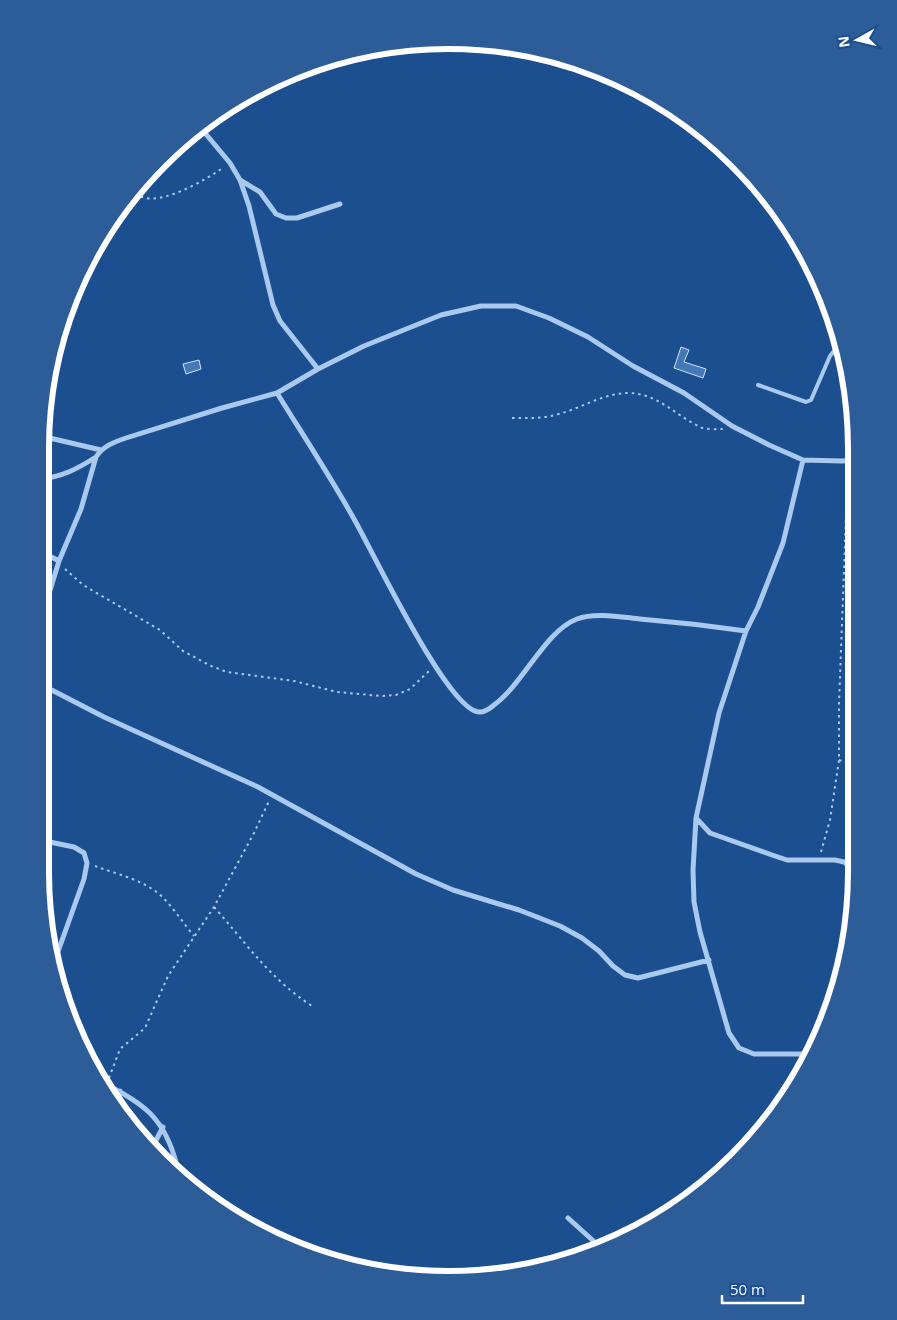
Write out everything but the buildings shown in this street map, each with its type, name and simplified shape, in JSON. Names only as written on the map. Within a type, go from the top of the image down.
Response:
[{"type":"street","points":[[204,131],[230,163],[240,180],[249,206],[273,305],[280,321],[318,369]]},
{"type":"street","points":[[240,180],[260,192],[276,214],[286,218],[297,218],[340,204]]},
{"type":"street","points":[[49,593],[59,561],[81,509],[96,457],[101,450],[112,443],[222,408],[277,393],[318,369],[364,346],[441,315],[481,306],[516,306],[550,318],[588,337],[633,366],[684,393],[732,426],[804,460],[848,461]]},
{"type":"street","points":[[277,393],[355,519],[423,648],[462,701],[474,711],[486,711],[503,698],[552,637],[565,624],[578,619],[590,616],[621,617],[746,631]]},
{"type":"street","points":[[49,438],[101,450]]},
{"type":"street","points":[[49,478],[69,473],[96,457]]},
{"type":"street","points":[[804,460],[783,543],[762,598],[746,631],[719,713],[696,818],[693,870],[694,902],[700,932],[729,1033],[739,1048],[754,1054],[804,1054]]},
{"type":"street","points":[[49,556],[59,561]]},
{"type":"street","points":[[49,689],[66,699],[272,794],[397,865],[430,881],[465,894],[519,910],[560,926],[582,938],[626,975],[638,978],[709,960]]},
{"type":"street","points":[[696,818],[710,833],[788,860],[835,860],[848,865]]},
{"type":"street","points":[[49,842],[74,847],[84,853],[87,863],[84,879],[57,954]]},
{"type":"street","points":[[112,1088],[146,1109],[163,1126],[172,1146],[176,1164]]},
{"type":"street","points":[[118,1097],[120,1091]]},
{"type":"street","points":[[155,1142],[163,1126]]},
{"type":"street","points":[[568,1218],[595,1243]]},
{"type":"lane","points":[[758,385],[806,402],[811,400],[830,356],[836,350]]},
{"type":"path","points":[[139,195],[145,198],[169,197],[214,174],[230,163]]},
{"type":"path","points":[[512,418],[540,418],[560,414],[610,396],[627,393],[644,395],[658,400],[701,428],[722,429],[732,426]]},
{"type":"path","points":[[820,859],[830,820],[839,760],[839,703],[848,488]]},
{"type":"path","points":[[59,561],[68,574],[83,585],[160,630],[183,651],[227,672],[294,681],[337,692],[389,696],[410,689],[434,664]]},
{"type":"path","points":[[839,760],[848,764]]},
{"type":"path","points":[[108,1080],[120,1049],[145,1028],[168,976],[214,907],[272,794]]},
{"type":"path","points":[[87,863],[137,881],[152,889],[167,903],[194,936]]},
{"type":"path","points":[[214,907],[276,979],[312,1006]]}]
